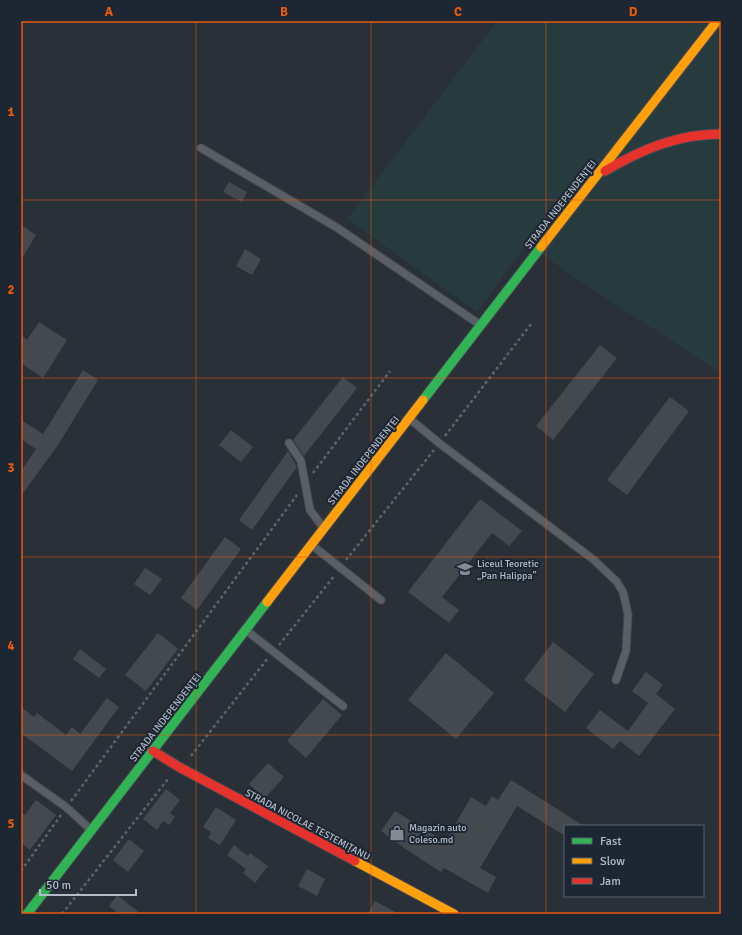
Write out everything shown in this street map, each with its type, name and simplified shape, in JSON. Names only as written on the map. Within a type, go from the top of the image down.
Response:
[{"type":"main road","name":"STRADA INDEPENDENȚEI","points":[[27,914],[480,325],[717,21]]},
{"type":"main road","points":[[594,178],[638,151],[670,140],[708,133],[721,134]]},
{"type":"main road","name":"STRADA NICOLAE TESTEMIȚANU","points":[[153,751],[179,767],[454,914]]},
{"type":"lane","points":[[201,148],[336,228],[480,325]]},
{"type":"lane","points":[[409,418],[439,444],[594,560],[617,582],[623,592],[628,614],[626,651],[616,680]]},
{"type":"lane","points":[[289,443],[301,461],[310,510],[324,528]]},
{"type":"lane","points":[[311,545],[381,600]]},
{"type":"lane","points":[[246,630],[343,706]]},
{"type":"lane","points":[[21,775],[66,807],[91,830]]},
{"type":"path","points":[[62,914],[179,767],[186,763],[439,444],[531,324]]},
{"type":"path","points":[[21,871],[66,807],[119,738],[305,484],[390,371]]},
{"type":"green space","points":[[497,21],[721,21],[721,373],[586,285],[527,244],[477,312],[347,219]]},
{"type":"building","points":[[229,182],[247,192],[242,202],[223,192]]},
{"type":"building","points":[[21,225],[36,235],[21,260]]},
{"type":"building","points":[[245,249],[261,259],[252,275],[236,266]]},
{"type":"building","points":[[39,322],[67,340],[43,378],[21,363],[21,335],[27,340]]},
{"type":"building","points":[[600,345],[617,358],[553,440],[536,426]]},
{"type":"building","points":[[83,370],[98,380],[58,445],[21,496],[21,471],[36,449],[21,439],[21,420],[43,434]]},
{"type":"building","points":[[343,377],[357,388],[304,456],[293,440]]},
{"type":"building","points":[[670,397],[689,411],[627,495],[607,480]]},
{"type":"building","points":[[231,430],[253,447],[241,462],[219,445]]},
{"type":"building","points":[[288,451],[297,467],[252,530],[239,520]]},
{"type":"building","points":[[480,499],[522,531],[509,546],[492,533],[442,597],[459,610],[449,623],[408,592]]},
{"type":"building","points":[[225,537],[241,549],[197,610],[181,598]]},
{"type":"building","points":[[145,568],[162,579],[150,595],[134,584]]},
{"type":"building","points":[[158,633],[178,649],[146,691],[125,675]]},
{"type":"building","points":[[553,642],[594,674],[565,712],[524,680]]},
{"type":"building","points":[[80,649],[106,669],[99,678],[73,659]]},
{"type":"building","points":[[446,653],[494,693],[456,739],[408,700]]},
{"type":"building","points":[[646,672],[663,685],[656,694],[675,709],[639,756],[620,741],[613,749],[586,728],[600,710],[628,731],[648,703],[632,691]]},
{"type":"building","points":[[107,698],[119,707],[72,771],[21,733],[21,707],[34,717],[37,713],[66,735],[72,727],[80,734]]},
{"type":"building","points":[[323,699],[342,715],[306,758],[287,741]]},
{"type":"building","points":[[268,763],[284,777],[265,798],[249,784]]},
{"type":"building","points":[[511,780],[582,825],[564,825],[564,835],[517,806],[480,868],[496,877],[488,893],[444,868],[441,872],[381,831],[395,811],[445,842],[471,797],[486,806],[492,796],[498,800]]},
{"type":"building","points":[[166,789],[180,800],[170,813],[175,817],[169,825],[163,821],[157,830],[143,819]]},
{"type":"building","points":[[36,800],[56,815],[30,850],[21,843],[21,813],[25,815]]},
{"type":"building","points":[[216,807],[236,820],[220,845],[208,838],[211,832],[203,827]]},
{"type":"building","points":[[129,839],[144,851],[128,872],[113,860]]},
{"type":"building","points":[[234,845],[248,856],[250,853],[268,866],[255,883],[243,873],[246,869],[227,855]]},
{"type":"building","points":[[307,869],[325,879],[317,896],[298,886]]},
{"type":"building","points":[[117,895],[141,914],[119,914],[109,906]]},
{"type":"building","points":[[375,901],[399,914],[368,914]]},
{"type":"traffic: fast","points":[[423,400],[541,247]]},
{"type":"traffic: fast","points":[[27,914],[267,602]]},
{"type":"traffic: slow","points":[[541,247],[717,21]]},
{"type":"traffic: slow","points":[[267,602],[423,400]]},
{"type":"traffic: slow","points":[[355,861],[454,914]]},
{"type":"traffic: jam","points":[[605,171],[633,156],[661,144],[690,137],[721,134]]},
{"type":"traffic: jam","points":[[153,751],[179,767],[355,861]]},
{"type":"place","name":"Liceul Teoretic „Pan Halippa”","points":[[465,569]]},
{"type":"place","name":"Magazín auto Coleso.md","points":[[397,833]]}]
